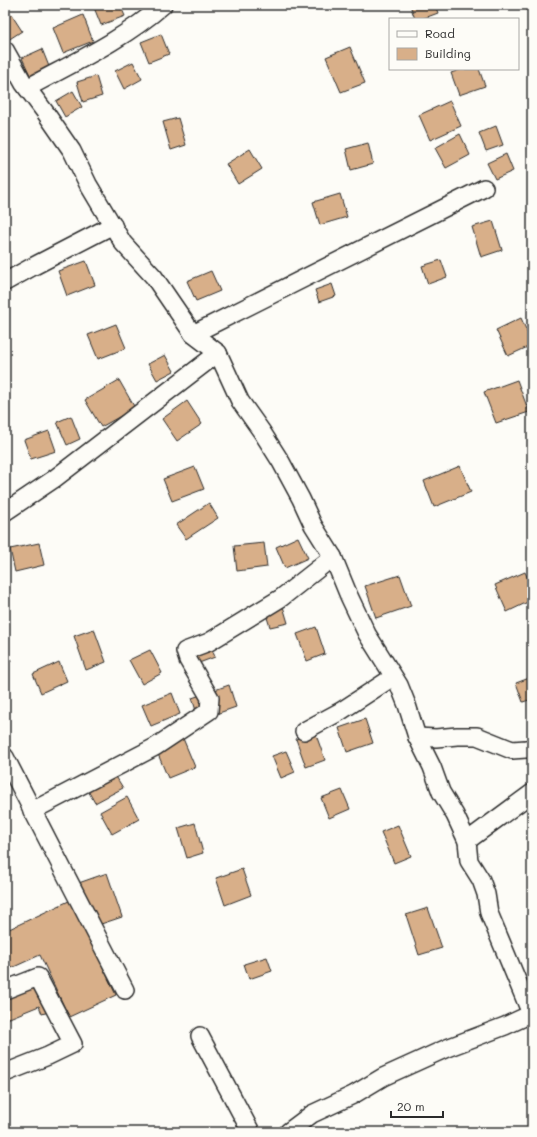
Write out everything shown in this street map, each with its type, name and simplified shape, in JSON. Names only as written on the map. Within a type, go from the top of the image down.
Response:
[{"type":"street","points":[[27,88],[101,48],[150,16],[163,5]]},
{"type":"street","points":[[5,50],[11,74],[27,88],[72,151],[88,184],[123,243],[154,277],[193,334],[218,353],[240,401],[281,462],[313,525],[333,557],[367,634],[399,685],[408,705],[417,737],[432,766],[441,792],[455,815],[467,841],[469,861],[481,880],[486,894],[489,913],[532,1013],[505,1026],[447,1048],[395,1071],[312,1114],[288,1132]]},
{"type":"street","points":[[193,334],[484,188]]},
{"type":"street","points":[[5,282],[113,225]]},
{"type":"street","points":[[5,512],[54,479],[218,353]]},
{"type":"street","points":[[32,811],[155,747],[209,711],[210,698],[188,660],[185,651],[209,642],[281,598],[333,557]]},
{"type":"street","points":[[304,731],[341,711],[393,677]]},
{"type":"street","points":[[417,737],[436,738],[477,736],[512,750],[532,748]]},
{"type":"street","points":[[5,757],[125,990]]},
{"type":"street","points":[[467,841],[532,793]]},
{"type":"street","points":[[5,990],[38,977],[73,1044],[5,1074]]},
{"type":"street","points":[[200,1036],[251,1132]]},
{"type":"building","points":[[93,5],[120,5],[125,16],[101,25]]},
{"type":"building","points":[[410,5],[435,5],[438,13],[425,18],[415,18]]},
{"type":"building","points":[[11,14],[22,31],[5,42],[5,18]]},
{"type":"building","points":[[83,15],[93,41],[63,53],[53,28]]},
{"type":"building","points":[[161,34],[169,54],[149,62],[141,42]]},
{"type":"building","points":[[350,47],[365,83],[341,92],[326,57]]},
{"type":"building","points":[[42,49],[50,69],[31,77],[22,58]]},
{"type":"building","points":[[133,62],[142,79],[124,89],[115,71]]},
{"type":"building","points":[[459,70],[479,70],[485,86],[459,95],[451,73]]},
{"type":"building","points":[[96,76],[102,96],[83,102],[77,82]]},
{"type":"building","points":[[73,91],[82,107],[65,117],[56,101]]},
{"type":"building","points":[[450,101],[461,126],[430,140],[419,115]]},
{"type":"building","points":[[178,118],[186,145],[171,150],[163,122]]},
{"type":"building","points":[[496,126],[503,145],[486,151],[479,133]]},
{"type":"building","points":[[460,134],[470,155],[446,168],[435,148]]},
{"type":"building","points":[[368,143],[373,164],[351,170],[346,149]]},
{"type":"building","points":[[250,149],[262,169],[238,184],[226,164]]},
{"type":"building","points":[[506,154],[513,171],[495,179],[487,163]]},
{"type":"building","points":[[340,194],[347,217],[320,225],[313,202]]},
{"type":"building","points":[[493,221],[502,250],[481,257],[472,227]]},
{"type":"building","points":[[441,260],[447,277],[428,284],[422,266]]},
{"type":"building","points":[[86,261],[95,285],[67,296],[58,271]]},
{"type":"building","points":[[211,271],[220,291],[196,301],[187,281]]},
{"type":"building","points":[[332,284],[336,296],[319,302],[315,290]]},
{"type":"building","points":[[521,318],[532,345],[508,356],[496,330]]},
{"type":"building","points":[[116,324],[126,348],[98,359],[88,335]]},
{"type":"building","points":[[165,355],[174,371],[157,380],[148,364]]},
{"type":"building","points":[[119,380],[135,408],[101,427],[85,400]]},
{"type":"building","points":[[517,380],[529,412],[496,423],[484,392]]},
{"type":"building","points":[[187,401],[202,424],[177,441],[162,419]]},
{"type":"building","points":[[71,416],[80,439],[67,445],[57,422]]},
{"type":"building","points":[[49,431],[56,451],[31,459],[24,440]]},
{"type":"building","points":[[460,466],[471,492],[434,507],[424,481]]},
{"type":"building","points":[[195,467],[204,489],[172,501],[163,479]]},
{"type":"building","points":[[209,503],[218,518],[186,539],[176,525]]},
{"type":"building","points":[[298,537],[308,558],[285,568],[276,547]]},
{"type":"building","points":[[39,543],[44,565],[15,572],[10,549]]},
{"type":"building","points":[[264,543],[267,567],[237,571],[234,546]]},
{"type":"building","points":[[525,572],[532,588],[532,600],[507,612],[495,585]]},
{"type":"building","points":[[400,575],[411,606],[376,618],[365,586]]},
{"type":"building","points":[[282,603],[288,623],[270,627],[264,608]]},
{"type":"building","points":[[316,627],[325,654],[307,661],[297,634]]},
{"type":"building","points":[[94,629],[106,662],[86,670],[74,636]]},
{"type":"building","points":[[209,642],[215,657],[191,666],[185,651]]},
{"type":"building","points":[[5,646],[11,661],[5,663]]},
{"type":"building","points":[[150,650],[162,673],[142,684],[129,660]]},
{"type":"building","points":[[59,662],[67,681],[41,693],[33,674]]},
{"type":"building","points":[[532,677],[532,699],[523,702],[516,683]]},
{"type":"building","points":[[229,685],[236,707],[199,720],[192,698]]},
{"type":"building","points":[[172,693],[180,714],[151,726],[142,705]]},
{"type":"building","points":[[365,719],[373,743],[347,752],[339,728]]},
{"type":"building","points":[[315,732],[325,760],[306,767],[296,739]]},
{"type":"building","points":[[182,736],[195,767],[168,778],[155,747]]},
{"type":"building","points":[[286,751],[295,772],[281,778],[272,756]]},
{"type":"building","points":[[109,765],[123,788],[95,803],[82,780]]},
{"type":"building","points":[[342,790],[350,809],[329,818],[321,798]]},
{"type":"building","points":[[127,797],[139,819],[112,834],[100,812]]},
{"type":"building","points":[[195,823],[203,853],[187,858],[178,828]]},
{"type":"building","points":[[398,825],[411,856],[394,863],[381,832]]},
{"type":"building","points":[[242,869],[251,895],[225,905],[216,878]]},
{"type":"building","points":[[107,873],[122,917],[95,926],[73,885]]},
{"type":"building","points":[[71,900],[116,995],[69,1017],[40,955],[5,971],[5,931]]},
{"type":"building","points":[[428,908],[442,948],[419,955],[406,915]]},
{"type":"building","points":[[267,957],[272,971],[249,979],[244,964]]},
{"type":"building","points":[[38,977],[52,1011],[42,1014],[39,1006],[7,1019],[5,1014],[5,990]]}]
